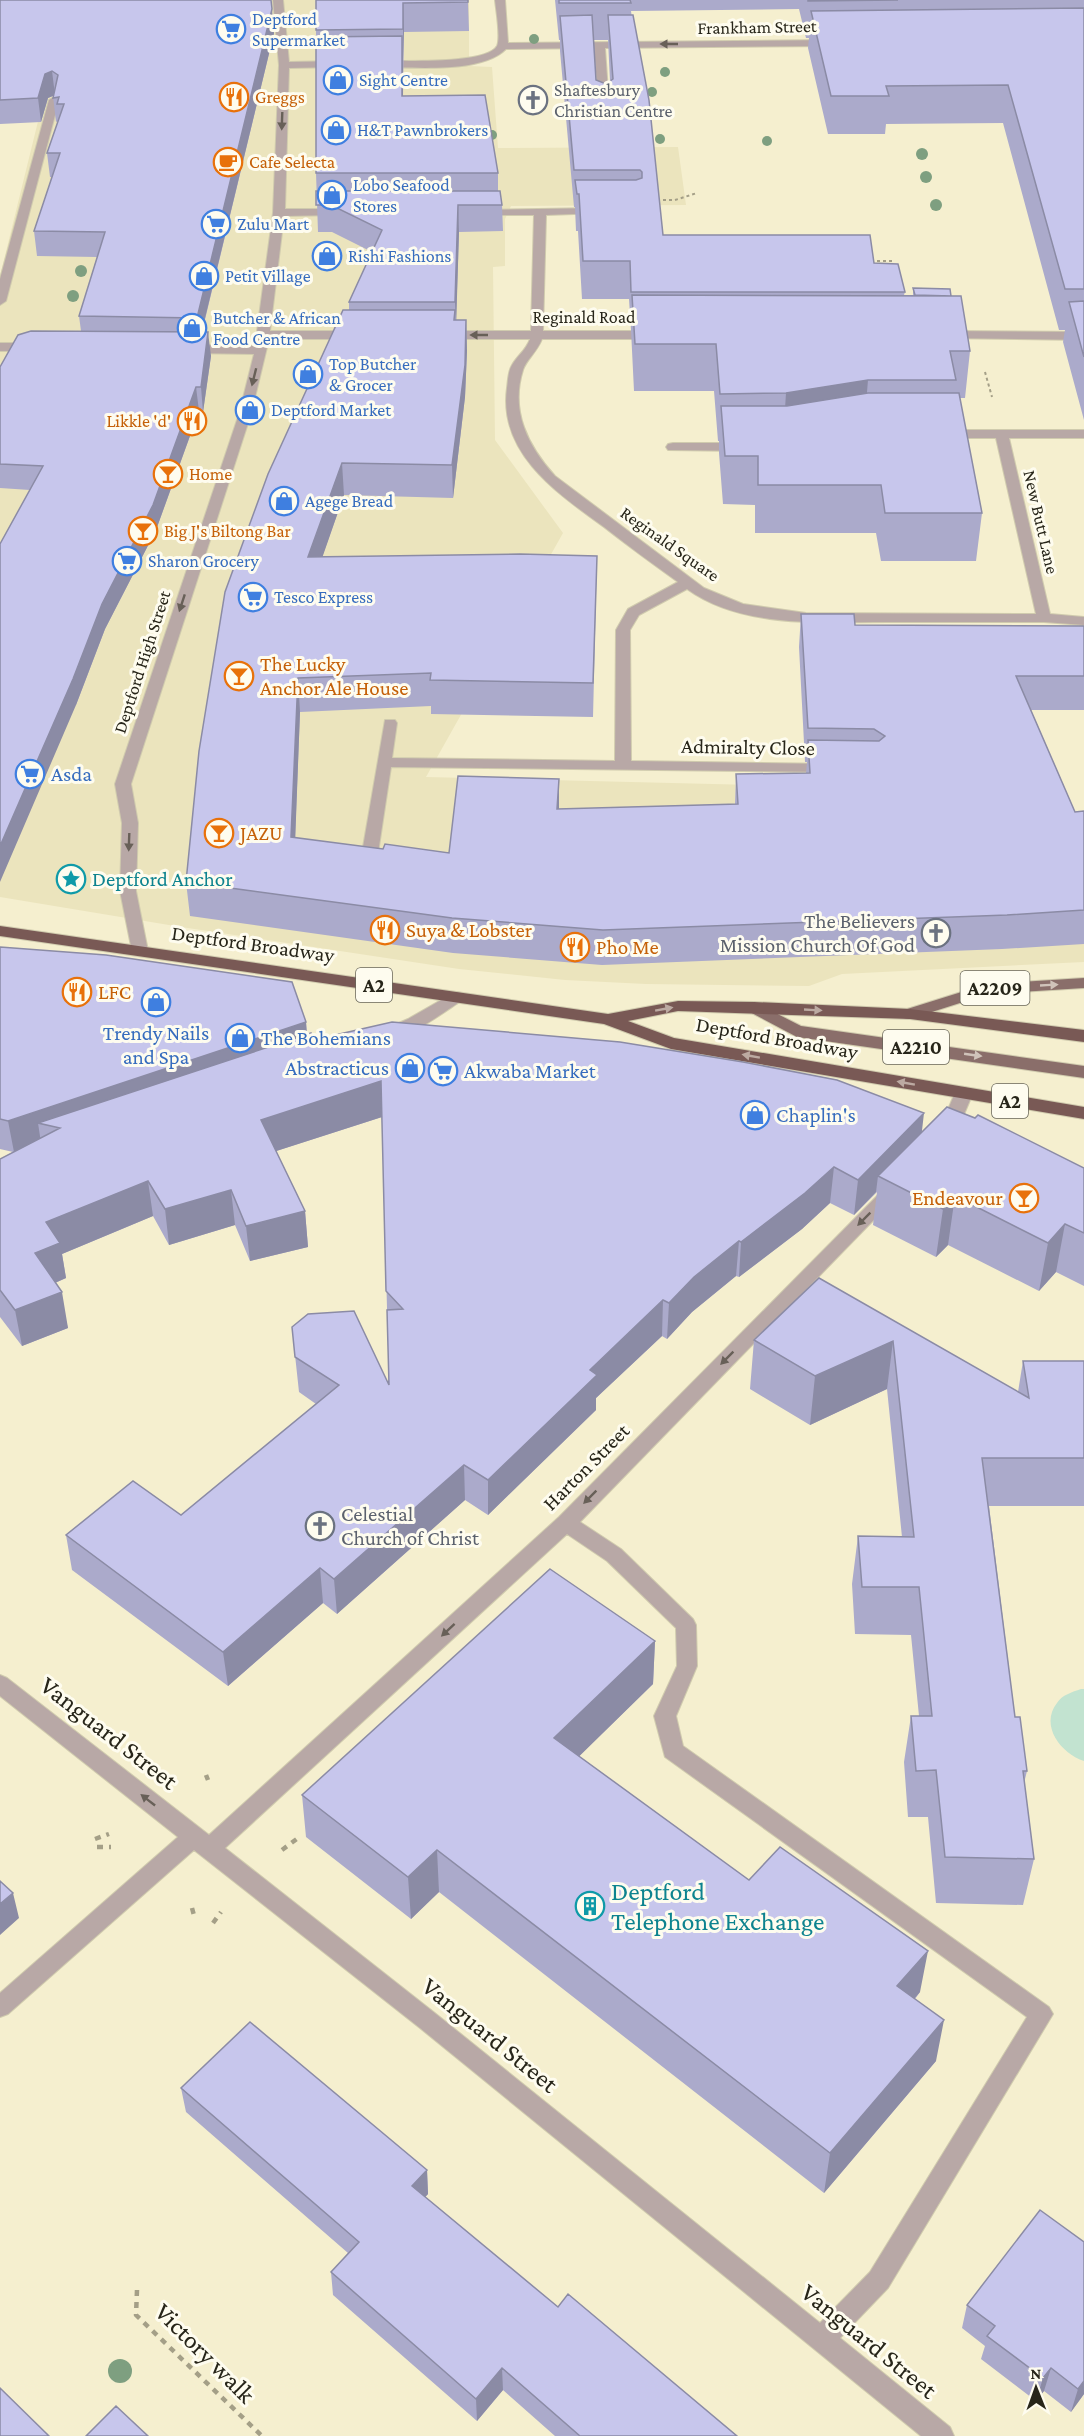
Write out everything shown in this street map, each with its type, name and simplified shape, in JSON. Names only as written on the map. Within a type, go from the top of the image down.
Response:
[{"type":"highway","name":"Deptford Broadway","points":[[0,931],[607,1019],[671,1043],[1084,1113]]},
{"type":"highway","name":"Deptford Broadway","points":[[607,1019],[678,1006],[754,1007],[910,1014],[1084,1036]]},
{"type":"main road","name":"A2209","points":[[910,1014],[987,989],[1084,983]]},
{"type":"main road","name":"A2210","points":[[754,1007],[797,1031],[1084,1072]]},
{"type":"street","name":"Deptford High Street","points":[[140,951],[128,891],[130,822],[123,784],[245,414],[262,342],[279,213],[284,65],[278,0]]},
{"type":"street","points":[[500,0],[502,46]]},
{"type":"street","name":"Frankham Street","points":[[284,65],[466,61],[486,58],[497,53],[502,46],[850,43]]},
{"type":"street","points":[[599,45],[604,115]]},
{"type":"street","points":[[0,301],[54,100]]},
{"type":"street","points":[[537,335],[540,211]]},
{"type":"street","points":[[470,212],[635,211]]},
{"type":"street","points":[[279,213],[356,212]]},
{"type":"street","points":[[180,349],[366,335]]},
{"type":"street","name":"Reginald Road","points":[[435,335],[675,335]]},
{"type":"street","name":"Reginald Square","points":[[537,335],[532,350],[517,367],[513,390],[513,414],[519,436],[531,457],[550,479],[574,500],[687,583],[716,600],[744,610],[776,616],[1044,618],[1084,621]]},
{"type":"street","points":[[933,335],[1084,336]]},
{"type":"street","points":[[0,347],[42,347]]},
{"type":"street","points":[[933,434],[1084,434]]},
{"type":"street","name":"New Butt Lane","points":[[1002,434],[1044,618]]},
{"type":"street","points":[[673,447],[761,447]]},
{"type":"street","points":[[623,766],[623,630],[633,612],[687,583]]},
{"type":"street","points":[[370,853],[390,723]]},
{"type":"street","name":"Admiralty Close","points":[[384,762],[848,770]]},
{"type":"street","points":[[376,1039],[414,1023],[454,997]]},
{"type":"street","points":[[933,1149],[946,1136],[964,1093]]},
{"type":"street","name":"Harton Street","points":[[0,2007],[202,1842],[566,1522],[908,1174]]},
{"type":"street","points":[[566,1522],[614,1555],[686,1624],[687,1666],[664,1716],[673,1751],[1041,2014],[879,2280],[822,2339]]},
{"type":"street","name":"Vanguard Street","points":[[0,1684],[202,1842],[941,2436]]},
{"type":"path","points":[[635,211],[635,200],[675,201],[697,193]]},
{"type":"path","points":[[870,261],[894,261]]},
{"type":"path","points":[[984,368],[1002,434]]},
{"type":"path","points":[[95,1839],[109,1834]]},
{"type":"path","points":[[282,1851],[298,1838]]},
{"type":"path","points":[[97,1847],[111,1847]]},
{"type":"path","points":[[192,1908],[195,1919]]},
{"type":"path","points":[[213,1923],[222,1911]]},
{"type":"path","name":"Victory walk","points":[[137,2290],[136,2315],[262,2436]]},
{"type":"shaded area","points":[[91,0],[469,0],[469,66],[492,67],[498,148],[678,147],[686,205],[511,206],[505,219],[505,266],[493,267],[495,440],[563,533],[426,777],[876,788],[1084,833],[1084,962],[842,974],[809,986],[646,984],[565,980],[459,969],[0,897],[0,276],[45,93]]},
{"type":"green space","points":[[1084,1689],[1084,1761],[1061,1746],[1052,1730],[1051,1721],[1052,1712],[1059,1700]]},
{"type":"building","points":[[0,0],[271,0],[272,9],[197,318],[79,316],[105,232],[34,231],[60,153],[47,153],[64,104],[57,104],[59,97],[53,98],[58,75],[52,71],[45,74],[38,98],[0,100]]},
{"type":"building","points":[[316,0],[468,0],[468,2],[403,3],[403,29],[316,30]]},
{"type":"building","points":[[559,0],[630,0],[631,3],[559,3]]},
{"type":"building","points":[[808,0],[898,0],[808,1]]},
{"type":"building","points":[[1084,8],[1084,289],[1065,289],[1008,85],[886,86],[889,96],[831,96],[811,11]]},
{"type":"building","points":[[592,15],[596,80],[606,84],[613,79],[608,15],[633,15],[649,100],[663,235],[870,235],[874,263],[898,264],[905,292],[631,292],[630,261],[583,261],[579,194],[577,194],[575,180],[636,180],[642,178],[640,170],[574,170],[560,16]]},
{"type":"building","points":[[402,36],[402,96],[485,95],[498,173],[316,173],[316,37]]},
{"type":"building","points":[[316,191],[500,191],[502,205],[458,205],[455,302],[349,302],[382,230],[331,205],[316,205]]},
{"type":"building","points":[[913,288],[950,289],[951,296],[915,295]]},
{"type":"building","points":[[632,295],[961,296],[970,351],[950,351],[956,380],[868,380],[786,393],[720,394],[716,344],[635,344]]},
{"type":"building","points":[[1084,301],[1084,357],[1069,302]]},
{"type":"building","points":[[343,310],[455,310],[454,320],[466,320],[465,365],[452,465],[342,463],[308,557],[520,554],[597,556],[593,683],[430,680],[431,673],[298,678],[291,837],[383,849],[385,844],[449,853],[458,776],[559,779],[557,809],[738,804],[736,774],[810,773],[808,740],[879,741],[885,736],[874,729],[808,728],[801,614],[854,614],[855,625],[1084,626],[1084,676],[1016,676],[1075,812],[1084,811],[1084,910],[603,930],[452,918],[186,882],[199,751],[225,592],[268,474]]},
{"type":"building","points":[[31,331],[208,332],[201,387],[196,387],[153,505],[102,604],[73,679],[0,846],[0,544],[43,466],[0,464],[0,367],[18,335]]},
{"type":"building","points":[[868,393],[959,393],[982,513],[885,513],[881,485],[758,485],[758,456],[725,456],[721,406],[787,406]]},
{"type":"building","points":[[0,947],[106,955],[292,982],[306,1022],[8,1121],[0,1119]]},
{"type":"building","points":[[392,1022],[620,1042],[743,1062],[837,1080],[924,1113],[858,1180],[834,1167],[805,1193],[694,1277],[669,1303],[663,1300],[590,1370],[597,1375],[488,1480],[464,1465],[334,1579],[320,1568],[223,1652],[66,1535],[133,1481],[181,1515],[339,1385],[295,1357],[292,1327],[308,1314],[354,1311],[389,1385],[387,1310],[403,1309],[386,1291],[381,1081],[261,1120],[305,1211],[246,1226],[231,1190],[165,1209],[148,1181],[46,1222],[60,1243],[35,1253],[62,1292],[15,1310],[0,1290],[0,1159],[60,1128],[38,1123],[311,1033],[313,1040]]},
{"type":"building","points":[[947,1107],[975,1118],[978,1115],[1084,1168],[1084,1233],[1065,1224],[1048,1243],[955,1196],[943,1209],[878,1176]]},
{"type":"building","points":[[819,1278],[1029,1398],[1023,1361],[1084,1361],[1084,1458],[982,1458],[1015,1717],[1020,1717],[1027,1771],[1023,1771],[1034,1859],[945,1857],[936,1770],[916,1771],[911,1716],[932,1716],[919,1587],[862,1587],[858,1536],[914,1537],[893,1341],[815,1376],[754,1340]]},
{"type":"building","name":"Deptford Telephone Exchange","points":[[550,1569],[655,1641],[554,1738],[749,1880],[780,1847],[928,1951],[897,1986],[944,2020],[830,2153],[437,1850],[408,1877],[302,1795]]},
{"type":"building","points":[[0,1881],[13,1893],[0,1904]]},
{"type":"building","points":[[250,2022],[427,2170],[412,2186],[558,2307],[568,2294],[737,2436],[580,2436],[502,2368],[476,2399],[331,2272],[359,2242],[181,2088]]},
{"type":"building","points":[[1040,2210],[1084,2242],[1084,2381],[1078,2389],[1051,2368],[1043,2378],[987,2336],[995,2326],[967,2305]]},
{"type":"building","points":[[0,2388],[49,2436],[0,2436]]},
{"type":"building","points":[[116,2406],[148,2436],[86,2436]]},
{"type":"place","name":"Deptford Supermarket","points":[[231,29]]},
{"type":"place","name":"Sight Centre","points":[[338,80]]},
{"type":"place","name":"Greggs","points":[[234,97]]},
{"type":"place","name":"Shaftesbury Christian Centre","points":[[533,100]]},
{"type":"place","name":"H&T Pawnbrokers","points":[[336,130]]},
{"type":"place","name":"Cafe Selecta","points":[[228,162]]},
{"type":"place","name":"Lobo Seafood Stores","points":[[332,195]]},
{"type":"place","name":"Zulu Mart","points":[[216,224]]},
{"type":"place","name":"Rishi Fashions","points":[[327,256]]},
{"type":"place","name":"Petit Village","points":[[204,276]]},
{"type":"place","name":"Butcher & African Food Centre","points":[[192,328]]},
{"type":"place","name":"Top Butcher & Grocer","points":[[308,374]]},
{"type":"place","name":"Deptford Market","points":[[250,410]]},
{"type":"place","name":"Likkle 'd'","points":[[192,421]]},
{"type":"place","name":"Home","points":[[168,474]]},
{"type":"place","name":"Agege Bread","points":[[284,501]]},
{"type":"place","name":"Big J's Biltong Bar","points":[[143,531]]},
{"type":"place","name":"Sharon Grocery","points":[[127,561]]},
{"type":"place","name":"Tesco Express","points":[[253,597]]},
{"type":"place","name":"The Lucky Anchor Ale House","points":[[239,676]]},
{"type":"place","name":"Asda","points":[[30,774]]},
{"type":"place","name":"JAZU","points":[[219,833]]},
{"type":"place","name":"Deptford Anchor","points":[[71,879]]},
{"type":"place","name":"Suya & Lobster","points":[[385,930]]},
{"type":"place","name":"The Believers Mission Church Of God","points":[[936,933]]},
{"type":"place","name":"Pho Me","points":[[575,947]]},
{"type":"place","name":"LFC","points":[[77,992]]},
{"type":"place","name":"Trendy Nails and Spa","points":[[156,1002]]},
{"type":"place","name":"The Bohemians","points":[[240,1038]]},
{"type":"place","name":"Abstracticus","points":[[410,1068]]},
{"type":"place","name":"Akwaba Market","points":[[443,1071]]},
{"type":"place","name":"Chaplin's","points":[[755,1115]]},
{"type":"place","name":"Endeavour","points":[[1024,1198]]},
{"type":"place","name":"Celestial Church of Christ","points":[[320,1526]]},
{"type":"place","name":"Deptford Telephone Exchange","points":[[590,1906]]}]
